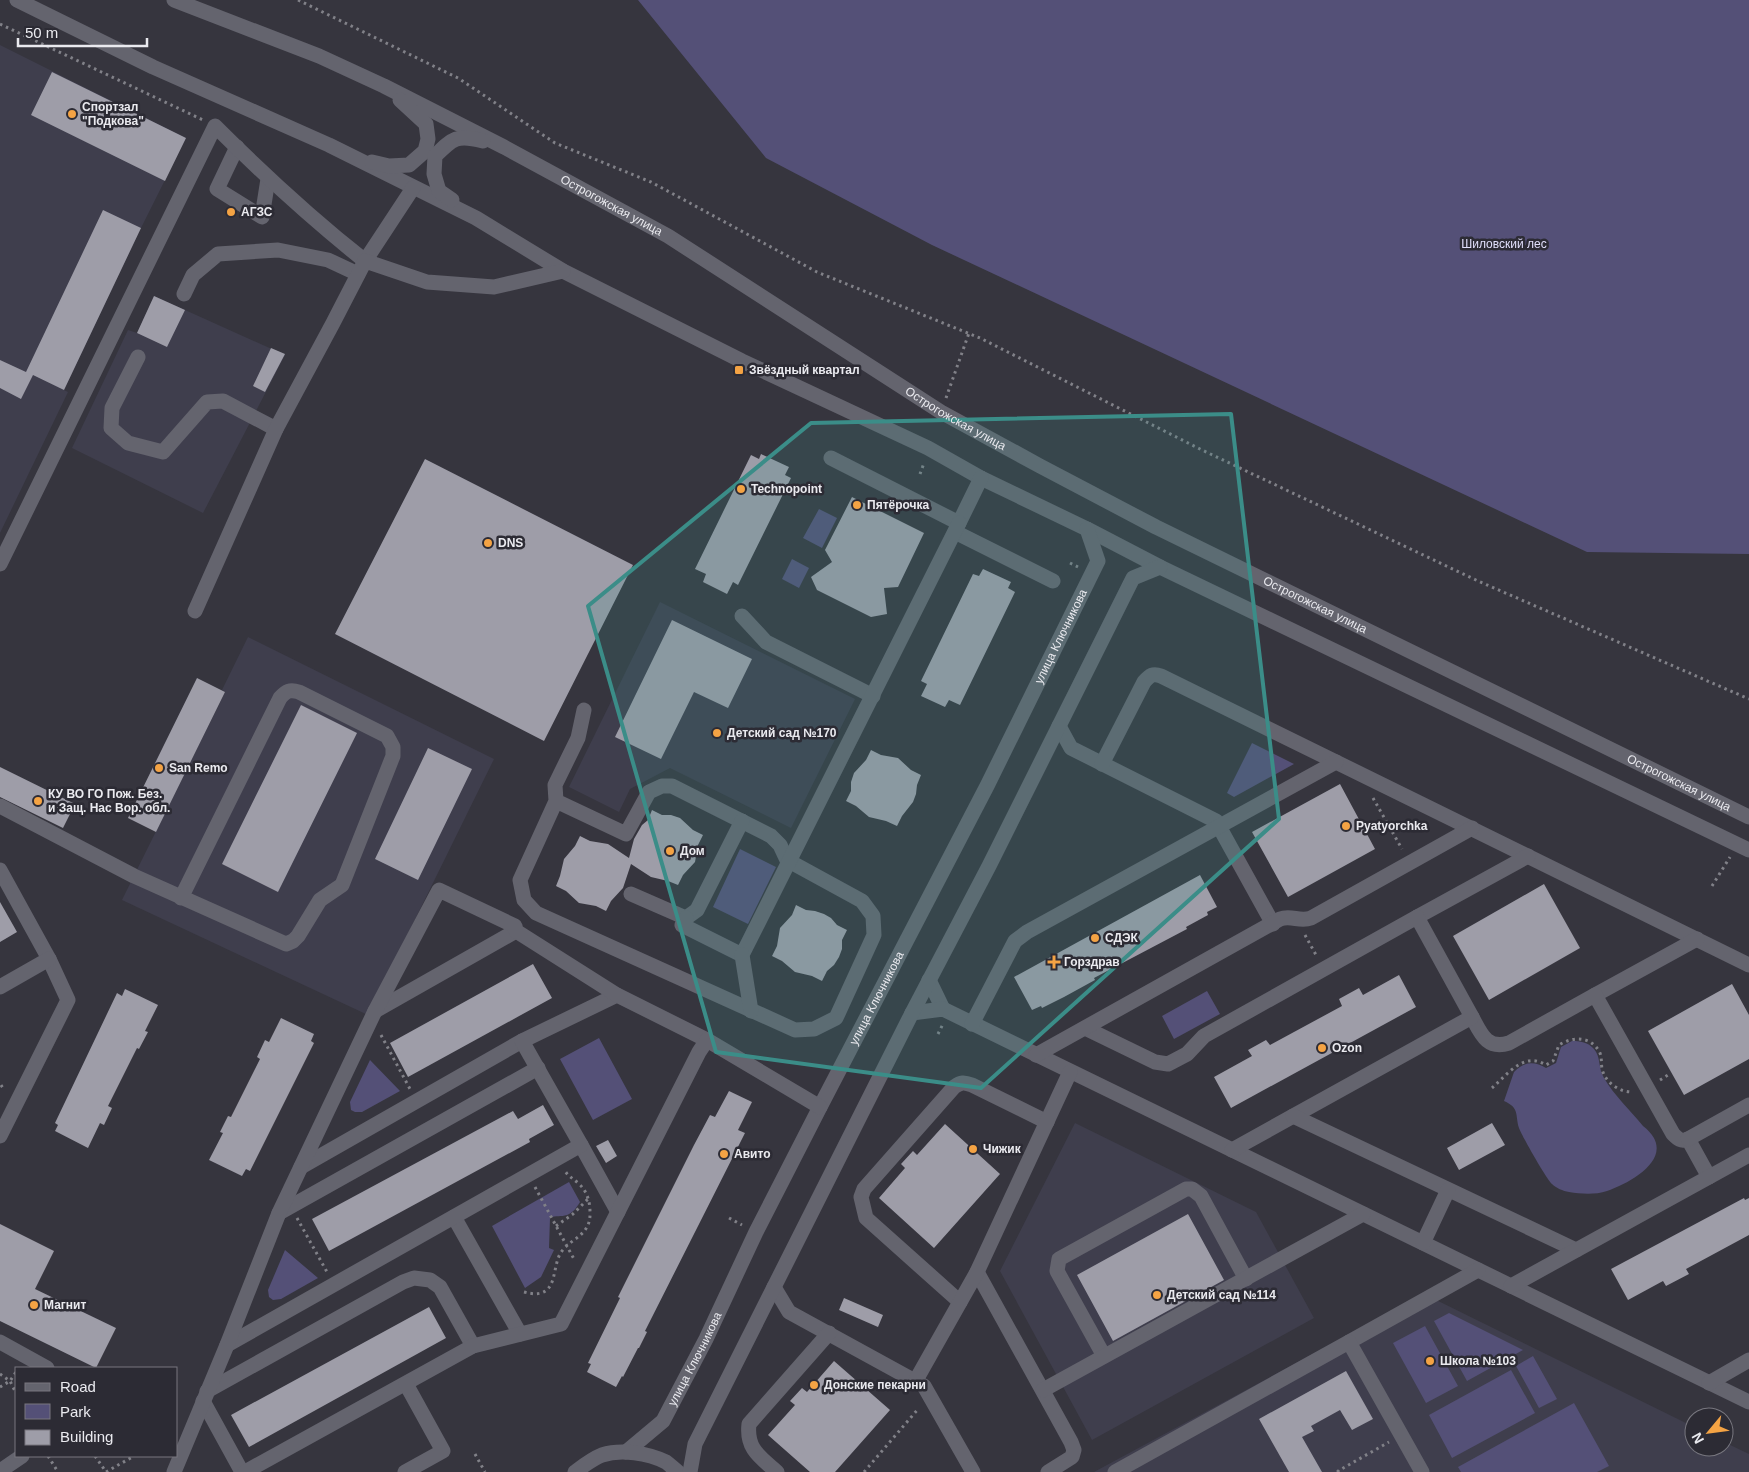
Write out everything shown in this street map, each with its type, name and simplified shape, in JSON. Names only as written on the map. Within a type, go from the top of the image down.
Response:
[{"type":"street","points":[[17,0],[154,67],[328,145],[476,218]]},
{"type":"street","name":"Острогожская улица","points":[[174,0],[319,56],[384,86],[504,147],[668,236],[941,412],[1040,466],[1156,527],[1749,817]]},
{"type":"street","points":[[349,156],[389,166],[399,166],[409,165],[425,151],[428,139],[426,124],[384,86]]},
{"type":"street","points":[[0,564],[215,126],[268,179],[318,224],[365,261],[427,282],[494,287],[563,271]]},
{"type":"street","points":[[504,147],[467,137],[451,140],[435,156],[434,174],[439,190],[476,218],[563,271],[742,361],[928,448],[982,478],[1160,567],[1749,850]]},
{"type":"street","points":[[237,147],[217,189],[262,217],[268,179]]},
{"type":"street","points":[[195,611],[276,429],[365,261],[413,188]]},
{"type":"street","points":[[184,294],[193,275],[218,254],[278,250],[328,260],[358,274]]},
{"type":"street","points":[[138,357],[112,408],[111,428],[128,443],[163,452],[207,402],[222,400],[276,429]]},
{"type":"street","points":[[831,458],[1053,581]]},
{"type":"street","points":[[751,1011],[742,955],[982,478]]},
{"type":"street","name":"улица Ключникова","points":[[626,1452],[663,1421],[706,1339],[756,1232],[987,786],[1098,561],[1087,529]]},
{"type":"street","points":[[690,1472],[695,1444],[1133,578],[1160,567]]},
{"type":"street","points":[[742,616],[766,642],[873,696]]},
{"type":"street","points":[[1102,764],[1144,682],[1149,676],[1154,674],[1375,780],[1749,964]]},
{"type":"street","points":[[0,806],[134,876],[181,898],[279,942],[286,944],[298,936],[320,900],[342,885],[394,756],[393,747],[387,736],[298,692],[292,690],[285,692],[280,698],[181,898]]},
{"type":"street","points":[[556,801],[626,834],[649,792],[662,786],[672,786],[772,836],[780,845],[789,862],[862,901],[873,916],[874,935],[836,1018],[814,1029],[795,1030],[536,914],[524,900],[520,880],[556,801],[555,785],[578,738],[584,710]]},
{"type":"street","points":[[1059,726],[1070,748],[1216,821],[1273,924]]},
{"type":"street","points":[[1045,754],[1070,748]]},
{"type":"street","points":[[972,1024],[1009,950],[1015,941],[1027,932],[1336,762]]},
{"type":"street","points":[[742,821],[697,910],[686,918],[682,925],[742,955]]},
{"type":"street","points":[[1036,1055],[1286,917],[1304,920],[1311,918],[1472,828]]},
{"type":"street","points":[[1085,1028],[1155,1062],[1168,1064],[1187,1054],[1204,1036],[1528,856]]},
{"type":"street","points":[[0,870],[49,959],[68,1000],[0,1136]]},
{"type":"street","points":[[174,1472],[279,1214],[375,1011],[439,890],[515,926],[516,931],[617,996],[707,1040],[820,1107]]},
{"type":"street","points":[[631,894],[686,918]]},
{"type":"street","points":[[1417,917],[1482,1034],[1491,1043],[1499,1046],[1509,1043],[1697,939]]},
{"type":"street","points":[[375,1011],[516,931]]},
{"type":"street","points":[[0,986],[49,959]]},
{"type":"street","points":[[929,980],[943,1009]]},
{"type":"street","points":[[1595,995],[1678,1140],[1688,1139],[1749,1105]]},
{"type":"street","points":[[301,1167],[522,1041],[617,996]]},
{"type":"street","points":[[912,1012],[943,1009],[1749,1402]]},
{"type":"street","points":[[1232,1150],[1472,1017]]},
{"type":"street","points":[[205,1396],[243,1472],[473,1346],[561,1324],[699,1052],[707,1040]]},
{"type":"street","points":[[522,1041],[618,1212]]},
{"type":"street","points":[[279,1214],[538,1068]]},
{"type":"street","points":[[916,1380],[977,1272],[1070,1072]]},
{"type":"street","points":[[960,1302],[866,1218],[861,1197],[864,1189],[954,1087],[960,1083],[972,1084],[1047,1122]]},
{"type":"street","points":[[1293,1116],[1576,1250]]},
{"type":"street","points":[[1688,1139],[1709,1177]]},
{"type":"street","points":[[227,1345],[581,1145]]},
{"type":"street","points":[[1511,1286],[1749,1155]]},
{"type":"street","points":[[1104,1356],[1057,1271],[1056,1265],[1059,1259],[1186,1189],[1192,1189],[1201,1196],[1246,1279]]},
{"type":"street","points":[[1423,1243],[1448,1190]]},
{"type":"street","points":[[1043,1390],[1363,1214]]},
{"type":"street","points":[[454,1217],[520,1334]]},
{"type":"street","points":[[1115,1472],[1478,1270]]},
{"type":"street","points":[[977,1272],[1074,1450],[1072,1457],[1048,1472]]},
{"type":"street","points":[[205,1396],[402,1282],[414,1278],[430,1280],[440,1287],[473,1346]]},
{"type":"street","points":[[774,1287],[789,1312],[924,1386],[931,1395],[973,1472]]},
{"type":"street","points":[[759,1317],[789,1312]]},
{"type":"street","points":[[777,1472],[751,1446],[748,1431],[749,1424],[829,1333]]},
{"type":"street","points":[[0,1342],[45,1367]]},
{"type":"street","points":[[1349,1342],[1422,1472]]},
{"type":"street","points":[[1709,1383],[1749,1360]]},
{"type":"street","points":[[405,1472],[443,1452],[406,1384]]},
{"type":"street","points":[[575,1472],[602,1455],[626,1452],[641,1454],[666,1462],[678,1472]]},
{"type":"street","points":[[0,1471],[21,1457]]},
{"type":"path","points":[[298,0],[458,78],[555,142],[651,182],[817,272],[980,338],[1202,450],[1469,576],[1749,699]]},
{"type":"path","points":[[0,24],[215,126]]},
{"type":"path","points":[[1070,563],[1082,569]]},
{"type":"path","points":[[1375,780],[1371,794],[1409,863]]},
{"type":"path","points":[[1296,919],[1324,969]]},
{"type":"path","points":[[379,1032],[410,1089]]},
{"type":"path","points":[[1492,1088],[1520,1063],[1534,1060],[1546,1066],[1553,1061],[1559,1045],[1579,1038],[1593,1044],[1597,1049],[1601,1055],[1602,1069],[1613,1085],[1624,1092],[1638,1091]]},
{"type":"path","points":[[524,1292],[538,1293],[550,1286],[555,1278],[558,1256],[567,1246],[579,1238],[587,1226],[590,1211],[588,1199],[583,1188],[568,1176],[564,1168]]},
{"type":"path","points":[[534,1185],[576,1262]]},
{"type":"path","points":[[556,1226],[573,1214],[594,1192]]},
{"type":"path","points":[[296,1216],[330,1276]]},
{"type":"path","points":[[729,1218],[743,1225]]},
{"type":"path","points":[[0,1374],[15,1384]]},
{"type":"path","points":[[0,1387],[10,1381],[15,1374]]},
{"type":"path","points":[[10,1381],[15,1391]]},
{"type":"path","points":[[864,1472],[931,1395]]},
{"type":"path","points":[[1339,1472],[1394,1440]]},
{"type":"path","points":[[475,1454],[485,1472]]},
{"type":"path","points":[[49,1457],[58,1472]]},
{"type":"path","points":[[96,1457],[106,1472],[132,1457]]},
{"type":"path","points":[[112,1469],[116,1472]]},
{"type":"highlighted area","points":[[1231,414],[1279,819],[981,1088],[716,1052],[588,606],[811,423]]},
{"type":"shaded area","points":[[0,45],[186,138],[64,390],[68,392],[0,533]]},
{"type":"shaded area","points":[[154,296],[285,355],[203,513],[72,448],[128,330],[137,333]]},
{"type":"shaded area","name":"Детский сад №170","points":[[660,602],[855,699],[791,828],[670,768],[630,789],[619,812],[569,787]]},
{"type":"shaded area","points":[[248,637],[494,759],[368,1015],[122,900],[225,692],[222,690]]},
{"type":"shaded area","name":"Детский сад №114","points":[[1075,1123],[1256,1212],[1314,1318],[1092,1440],[1000,1271]]},
{"type":"shaded area","name":"Школа №103","points":[[1424,1294],[1684,1422],[1684,1457],[1734,1457],[1734,1447],[1749,1454],[1749,1472],[1094,1472]]},
{"type":"green space","name":"Шиловский лес","points":[[638,0],[1749,0],[1749,554],[1587,552],[932,245],[766,158]]},
{"type":"green space","points":[[819,509],[837,518],[822,548],[803,538]]},
{"type":"green space","points":[[792,559],[809,568],[799,588],[782,579]]},
{"type":"green space","points":[[1252,743],[1294,764],[1234,797],[1227,793]]},
{"type":"green space","points":[[740,849],[776,867],[748,924],[713,907]]},
{"type":"green space","points":[[1207,991],[1220,1014],[1174,1039],[1162,1016]]},
{"type":"green space","points":[[599,1038],[632,1099],[593,1120],[560,1059]]},
{"type":"green space","points":[[1572,1041],[1584,1042],[1594,1049],[1598,1056],[1602,1074],[1608,1084],[1653,1137],[1657,1147],[1655,1157],[1640,1174],[1618,1187],[1602,1192],[1588,1194],[1569,1192],[1552,1184],[1521,1133],[1515,1109],[1504,1101],[1514,1072],[1518,1068],[1534,1063],[1546,1068],[1556,1063],[1561,1047]]},
{"type":"green space","points":[[370,1060],[400,1091],[362,1112],[355,1112],[351,1110],[350,1102]]},
{"type":"green space","points":[[569,1182],[580,1202],[575,1210],[569,1214],[550,1218],[549,1248],[554,1250],[541,1277],[525,1288],[492,1226]]},
{"type":"green space","points":[[285,1250],[318,1278],[281,1299],[273,1300],[269,1297],[268,1290]]},
{"type":"green space","points":[[1449,1313],[1523,1350],[1467,1381],[1434,1321]]},
{"type":"green space","points":[[1425,1326],[1458,1386],[1426,1403],[1393,1343]]},
{"type":"green space","points":[[1533,1356],[1557,1399],[1539,1408],[1516,1366]]},
{"type":"green space","points":[[1511,1370],[1535,1413],[1452,1458],[1429,1415]]},
{"type":"green space","points":[[1574,1403],[1609,1466],[1597,1472],[1461,1472],[1458,1467]]},
{"type":"building","points":[[52,72],[186,138],[165,181],[31,115]]},
{"type":"building","points":[[103,210],[141,228],[64,390],[33,375],[21,399],[0,388],[0,360],[26,372]]},
{"type":"building","points":[[154,296],[185,310],[167,347],[137,333]]},
{"type":"building","points":[[271,348],[285,354],[265,392],[253,386]]},
{"type":"building","points":[[761,454],[789,467],[785,475],[791,478],[738,585],[733,582],[727,594],[703,582],[706,574],[695,569],[751,455],[759,459]]},
{"type":"building","points":[[425,459],[633,565],[544,741],[335,634]]},
{"type":"building","points":[[852,497],[924,533],[898,587],[884,588],[887,614],[871,617],[817,590],[811,577],[832,562],[825,550]]},
{"type":"building","points":[[983,569],[1011,582],[1008,588],[1015,592],[960,705],[949,700],[945,707],[921,696],[927,684],[921,681],[973,574],[979,576]]},
{"type":"building","points":[[672,620],[752,659],[728,708],[694,692],[661,759],[615,737]]},
{"type":"building","points":[[197,678],[225,692],[156,832],[128,818]]},
{"type":"building","points":[[301,705],[357,733],[278,892],[222,864]]},
{"type":"building","points":[[428,748],[472,769],[418,880],[375,859]]},
{"type":"building","points":[[871,750],[881,755],[898,758],[911,770],[921,775],[913,802],[897,826],[869,817],[856,806],[846,801],[851,791],[854,773],[866,760]]},
{"type":"building","name":"КУ ВО ГО Пож. Без. и Защ. Нас Вор. обл.","points":[[0,767],[75,804],[63,828],[0,797]]},
{"type":"building","points":[[1340,784],[1375,849],[1288,897],[1252,832]]},
{"type":"building","points":[[652,810],[662,815],[680,818],[693,830],[703,835],[698,845],[695,862],[683,875],[678,885],[651,877],[631,864],[623,888],[611,901],[606,911],[596,906],[579,903],[566,891],[556,886],[564,859],[575,846],[580,836],[590,841],[608,844],[629,858],[634,839],[642,825],[648,820]]},
{"type":"building","points":[[1200,875],[1217,907],[1207,912],[1208,915],[1186,927],[1187,929],[1094,978],[1095,980],[1064,997],[1042,1008],[1041,1006],[1032,1010],[1014,977]]},
{"type":"building","points":[[1544,884],[1580,948],[1489,1000],[1453,936]]},
{"type":"building","points":[[0,902],[17,932],[0,942]]},
{"type":"building","points":[[796,905],[806,910],[824,914],[837,925],[847,930],[842,940],[842,949],[839,957],[827,971],[822,981],[812,976],[795,972],[782,961],[772,956],[777,946],[780,928],[792,915]]},
{"type":"building","points":[[533,964],[552,998],[408,1077],[390,1043]]},
{"type":"building","points":[[1399,975],[1416,1007],[1231,1108],[1214,1077],[1252,1056],[1248,1050],[1266,1040],[1270,1045],[1342,1006],[1339,999],[1359,988],[1363,995]]},
{"type":"building","points":[[1732,984],[1749,1015],[1749,1059],[1684,1095],[1648,1031]]},
{"type":"building","points":[[125,989],[158,1005],[145,1031],[148,1032],[139,1049],[137,1048],[108,1106],[112,1108],[104,1125],[100,1123],[88,1148],[55,1131],[58,1125],[55,1123],[117,993],[122,996]]},
{"type":"building","points":[[281,1018],[314,1034],[311,1041],[314,1043],[250,1171],[246,1169],[242,1176],[209,1160],[223,1133],[220,1132],[228,1116],[231,1117],[260,1059],[257,1057],[265,1040],[269,1042]]},
{"type":"building","points":[[729,1091],[752,1102],[738,1130],[745,1133],[645,1331],[647,1332],[639,1348],[616,1387],[587,1372],[591,1364],[588,1363],[620,1298],[618,1297],[694,1145],[710,1115],[715,1117]]},
{"type":"building","points":[[543,1105],[554,1125],[529,1139],[530,1142],[329,1251],[312,1219],[513,1111],[518,1119]]},
{"type":"building","points":[[1492,1123],[1505,1145],[1459,1170],[1447,1148]]},
{"type":"building","points":[[945,1124],[1000,1174],[934,1248],[879,1198],[905,1168],[901,1164],[913,1151],[917,1155]]},
{"type":"building","points":[[608,1140],[617,1156],[606,1163],[596,1146]]},
{"type":"building","points":[[1744,1198],[1745,1200],[1749,1198],[1749,1235],[1686,1269],[1689,1274],[1666,1286],[1663,1281],[1628,1300],[1611,1269]]},
{"type":"building","points":[[1188,1214],[1224,1280],[1113,1341],[1077,1275]]},
{"type":"building","name":"Магнит","points":[[0,1224],[54,1251],[35,1289],[116,1328],[96,1367],[94,1367],[0,1321]]},
{"type":"building","points":[[844,1298],[883,1315],[878,1327],[839,1310]]},
{"type":"building","points":[[429,1307],[446,1338],[249,1447],[231,1415]]},
{"type":"building","points":[[834,1361],[890,1410],[835,1472],[810,1472],[768,1435],[795,1405],[790,1401],[802,1388],[807,1392]]},
{"type":"building","points":[[1346,1371],[1373,1419],[1352,1430],[1340,1410],[1311,1426],[1314,1431],[1302,1437],[1322,1472],[1289,1472],[1259,1419]]},
{"type":"place","name":"Спортзал \"Подкова\"","points":[[72,114]]},
{"type":"place","name":"АГЗС","points":[[231,212]]},
{"type":"place","name":"Звёздный квартал","points":[[739,370]]},
{"type":"place","name":"Technopoint","points":[[741,489]]},
{"type":"place","name":"Пятёрочка","points":[[857,505]]},
{"type":"place","name":"DNS","points":[[488,543]]},
{"type":"place","name":"Детский сад №170","points":[[717,733]]},
{"type":"place","name":"San Remo","points":[[159,768]]},
{"type":"place","name":"КУ ВО ГО Пож. Без. и Защ. Нас Вор. обл.","points":[[38,801]]},
{"type":"place","name":"Pyatyorchka","points":[[1346,826]]},
{"type":"place","name":"Дом","points":[[670,851]]},
{"type":"place","name":"СДЭК","points":[[1095,938]]},
{"type":"place","name":"Горздрав","points":[[1054,962]]},
{"type":"place","name":"Ozon","points":[[1322,1048]]},
{"type":"place","name":"Чижик","points":[[973,1149]]},
{"type":"place","name":"Авито","points":[[724,1154]]},
{"type":"place","name":"Детский сад №114","points":[[1157,1295]]},
{"type":"place","name":"Магнит","points":[[34,1305]]},
{"type":"place","name":"Школа №103","points":[[1430,1361]]},
{"type":"place","name":"Донские пекарни","points":[[814,1385]]}]
